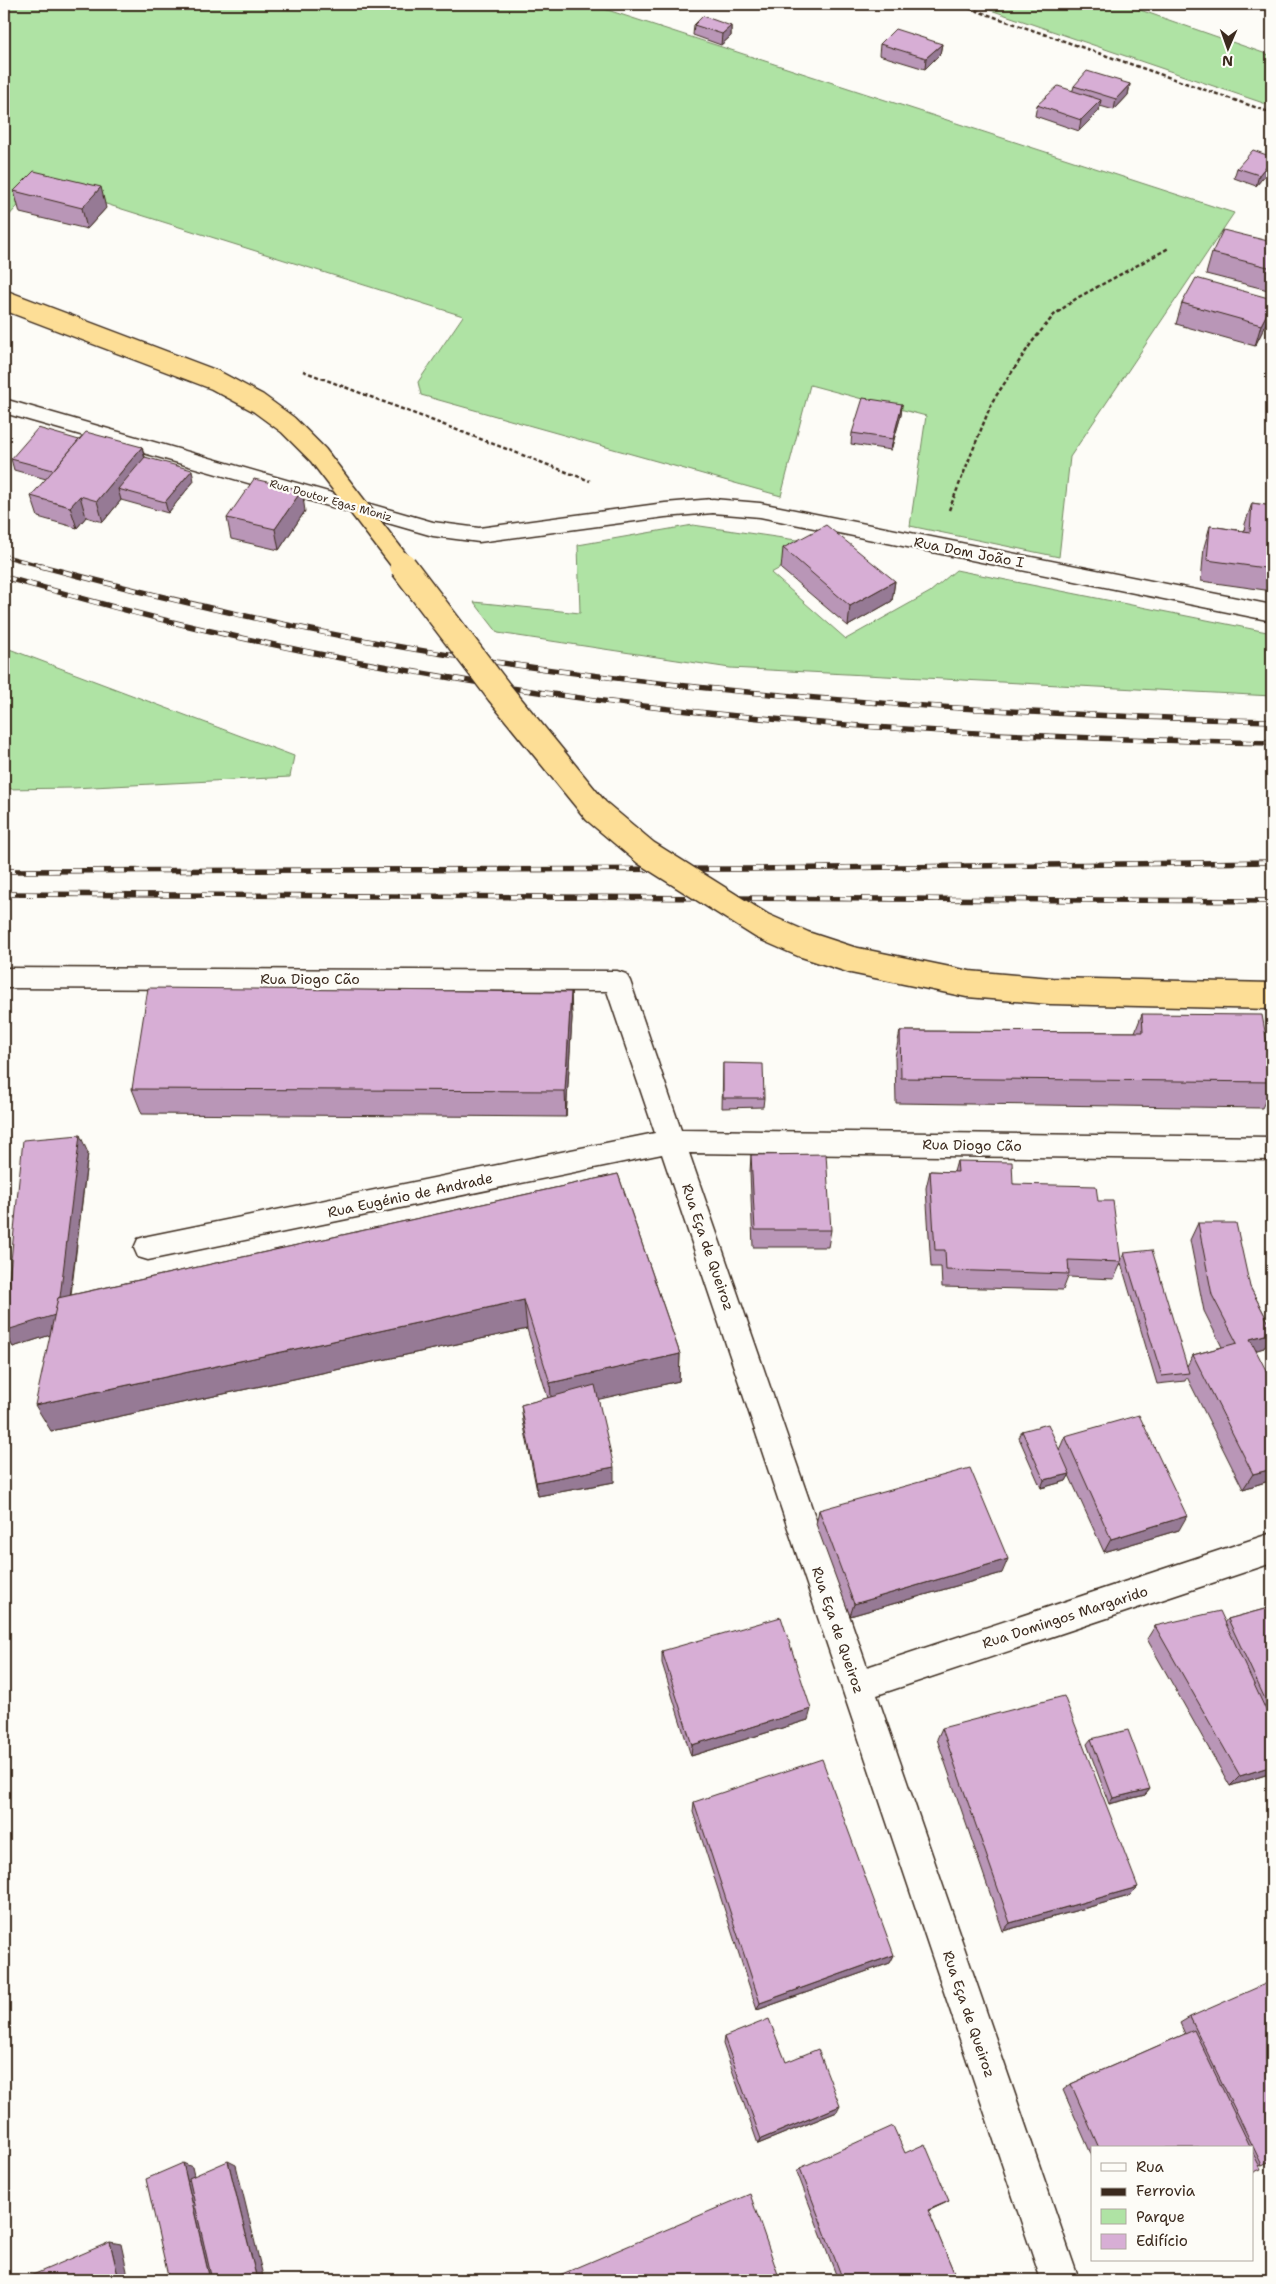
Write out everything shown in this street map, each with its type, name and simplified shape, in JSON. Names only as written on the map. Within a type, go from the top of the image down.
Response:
[{"type":"main road","points":[[4,300],[215,380],[258,403],[288,425],[318,455],[499,692],[596,811],[646,853],[688,882],[762,926],[803,944],[852,960],[968,984],[1060,992],[1272,996]]},
{"type":"street","name":"Rua Doutor Egas Moniz","points":[[4,406],[433,529],[479,535],[665,510]]},
{"type":"street","name":"Rua Dom João I","points":[[665,510],[713,506],[760,510],[1272,613]]},
{"type":"street","name":"Rua Diogo Cão","points":[[4,978],[617,981]]},
{"type":"street","name":"Rua Eça de Queiroz","points":[[617,981],[1060,2280]]},
{"type":"street","name":"Rua Diogo Cão","points":[[672,1141],[1272,1148]]},
{"type":"street","name":"Rua Eugénio de Andrade","points":[[148,1248],[672,1141]]},
{"type":"street","name":"Rua Domingos Margarido","points":[[857,1686],[1272,1548]]},
{"type":"path","points":[[957,4],[1272,113]]},
{"type":"path","points":[[934,545],[992,402],[1032,342],[1054,315],[1077,298],[1169,248]]},
{"type":"path","points":[[303,371],[591,482]]},
{"type":"green space","points":[[4,4],[589,4],[1234,213],[1070,457],[1059,557],[910,526],[926,416],[810,385],[781,496],[421,395],[418,382],[463,316],[39,183],[4,221]]},
{"type":"green space","points":[[973,4],[1123,4],[1272,56],[1272,106]]},
{"type":"green space","points":[[693,525],[824,544],[771,573],[846,639],[930,592],[956,570],[1272,633],[1272,696],[730,668],[498,633],[474,602],[580,613],[578,545]]},
{"type":"green space","points":[[4,647],[294,756],[290,777],[73,788],[4,789]]},
{"type":"building","points":[[703,16],[731,26],[722,34],[694,25]]},
{"type":"building","points":[[895,29],[942,44],[926,58],[880,44]]},
{"type":"building","points":[[1087,71],[1130,84],[1116,99],[1074,86]]},
{"type":"building","points":[[1058,86],[1101,100],[1081,120],[1037,105]]},
{"type":"building","points":[[1253,150],[1272,157],[1259,175],[1237,168]]},
{"type":"building","points":[[34,171],[101,187],[82,208],[14,191]]},
{"type":"building","points":[[1223,230],[1272,242],[1272,268],[1212,253]]},
{"type":"building","points":[[1196,278],[1272,299],[1272,304],[1261,325],[1182,303]]},
{"type":"building","points":[[863,398],[902,404],[893,439],[852,433]]},
{"type":"building","points":[[38,428],[79,440],[53,470],[11,459]]},
{"type":"building","points":[[86,432],[142,447],[97,501],[80,496],[70,507],[31,496]]},
{"type":"building","points":[[145,457],[192,470],[165,502],[118,489]]},
{"type":"building","points":[[254,479],[302,490],[275,529],[227,518]]},
{"type":"building","points":[[1252,503],[1272,506],[1272,569],[1207,560],[1210,526],[1250,532]]},
{"type":"building","points":[[826,525],[895,581],[850,606],[783,548]]},
{"type":"building","points":[[148,988],[571,992],[565,1091],[132,1089]]},
{"type":"building","points":[[1142,1014],[1262,1015],[1272,1069],[1272,1082],[901,1078],[900,1031],[1143,1032]]},
{"type":"building","points":[[723,1063],[763,1064],[764,1098],[723,1098]]},
{"type":"building","points":[[80,1135],[60,1297],[58,1298],[55,1315],[4,1331],[23,1140]]},
{"type":"building","points":[[826,1154],[831,1230],[755,1230],[751,1155]]},
{"type":"building","points":[[957,1161],[1012,1162],[1013,1184],[1096,1186],[1098,1201],[1113,1201],[1121,1262],[1068,1260],[1069,1274],[946,1270],[945,1250],[935,1250],[930,1171],[958,1172]]},
{"type":"building","points":[[618,1174],[680,1354],[550,1383],[524,1300],[35,1405],[58,1298]]},
{"type":"building","points":[[1198,1223],[1236,1223],[1250,1287],[1272,1329],[1272,1333],[1250,1339],[1272,1382],[1272,1469],[1253,1474],[1193,1355],[1237,1343],[1212,1295]]},
{"type":"building","points":[[1152,1250],[1189,1373],[1162,1376],[1124,1253]]},
{"type":"building","points":[[595,1385],[614,1467],[536,1482],[521,1405]]},
{"type":"building","points":[[1139,1415],[1187,1516],[1111,1539],[1065,1436]]},
{"type":"building","points":[[1048,1424],[1070,1474],[1044,1480],[1022,1431]]},
{"type":"building","points":[[970,1468],[1008,1559],[854,1604],[819,1510]]},
{"type":"building","points":[[1272,1607],[1272,1714],[1228,1619]]},
{"type":"building","points":[[1220,1611],[1272,1723],[1272,1766],[1240,1776],[1155,1626]]},
{"type":"building","points":[[781,1617],[811,1709],[692,1745],[662,1651]]},
{"type":"building","points":[[1064,1696],[1138,1887],[1010,1923],[942,1728]]},
{"type":"building","points":[[1128,1730],[1150,1789],[1113,1798],[1091,1739]]},
{"type":"building","points":[[822,1759],[894,1955],[760,2003],[694,1802]]},
{"type":"building","points":[[1272,1981],[1272,2160],[1262,2165],[1190,2017]]},
{"type":"building","points":[[769,2019],[786,2062],[818,2049],[840,2106],[761,2139],[724,2037]]},
{"type":"building","points":[[1194,2030],[1250,2146],[1098,2146],[1071,2084]]},
{"type":"building","points":[[893,2126],[905,2153],[925,2144],[949,2201],[928,2210],[957,2280],[843,2280],[800,2168]]},
{"type":"building","points":[[1254,2155],[1261,2169],[1254,2172]]},
{"type":"building","points":[[228,2161],[257,2280],[212,2280],[189,2178]]},
{"type":"building","points":[[183,2163],[210,2280],[169,2280],[146,2179]]},
{"type":"building","points":[[750,2194],[780,2280],[548,2280]]},
{"type":"building","points":[[110,2242],[119,2280],[21,2280]]},
{"type":"railway","points":[[4,556],[46,567]]},
{"type":"railway","points":[[41,566],[203,606],[311,630],[475,659],[574,673],[673,685],[972,709],[1272,721]]},
{"type":"railway","points":[[4,577],[140,614],[275,645],[352,661],[569,696],[669,709],[869,727],[970,733],[1272,743]]},
{"type":"railway","points":[[4,871],[748,869],[1272,862]]},
{"type":"railway","points":[[4,894],[1272,901]]}]
